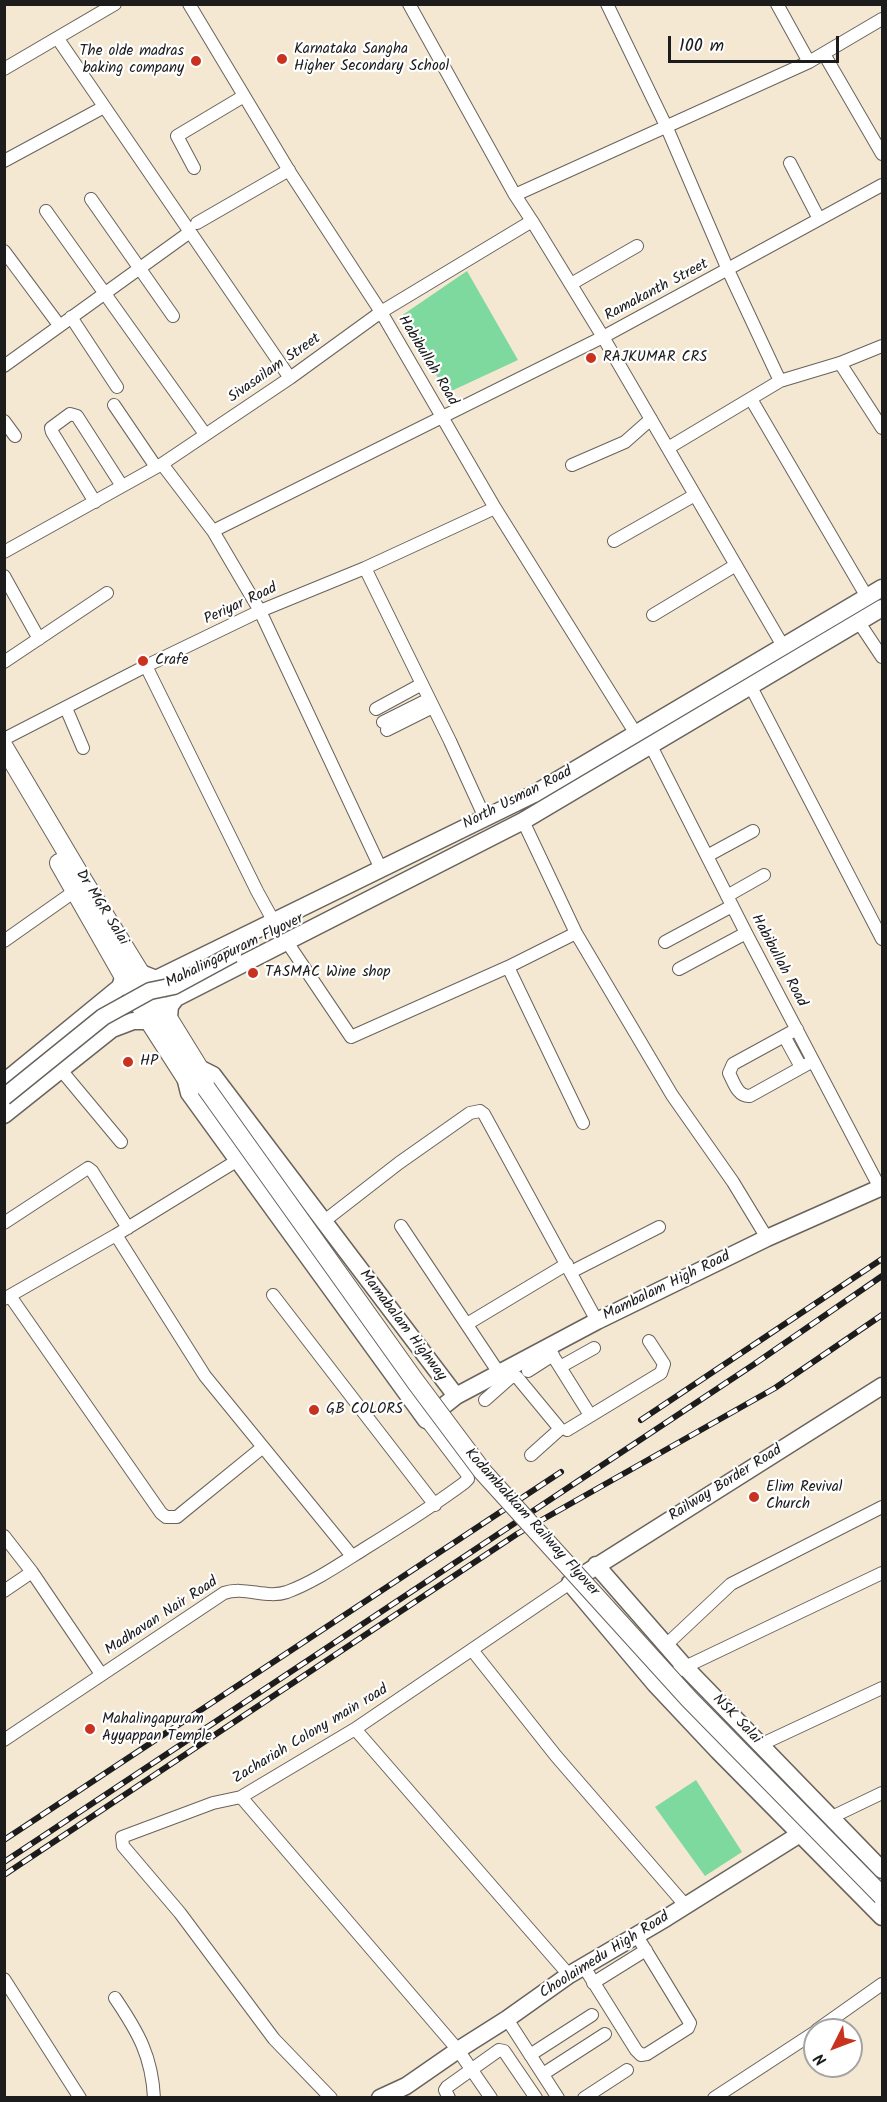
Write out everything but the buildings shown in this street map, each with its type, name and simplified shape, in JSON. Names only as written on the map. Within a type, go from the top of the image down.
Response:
[{"type":"main road","name":"Dr MGR Salai","points":[[4,747],[132,975],[149,1022],[198,1079]]},
{"type":"main road","name":"Dr MGR Salai","points":[[4,767],[75,891],[132,975],[169,1017],[198,1079]]},
{"type":"main road","name":"Kodambakkam Railway Flyover","points":[[198,1079],[477,1464],[689,1699],[882,1896]]},
{"type":"street","points":[[4,69],[115,4]]},
{"type":"street","name":"Habibullah Road","points":[[189,4],[289,170],[381,312],[495,508],[636,734]]},
{"type":"street","points":[[409,4],[515,195],[603,337],[783,646]]},
{"type":"street","points":[[607,4],[667,128],[728,270],[780,381]]},
{"type":"street","points":[[777,4],[809,62]]},
{"type":"street","points":[[515,195],[809,62],[882,19]]},
{"type":"street","points":[[58,39],[104,107],[193,228],[290,378]]},
{"type":"street","points":[[824,54],[882,154]]},
{"type":"street","points":[[194,168],[177,136],[244,96]]},
{"type":"street","points":[[4,161],[104,107]]},
{"type":"street","points":[[789,162],[819,219]]},
{"type":"street","points":[[4,366],[193,228],[289,170]]},
{"type":"street","name":"Ramakanth Street","points":[[213,531],[442,415],[603,337],[882,185]]},
{"type":"street","points":[[91,200],[173,316]]},
{"type":"street","points":[[46,211],[205,434]]},
{"type":"street","name":"Sivasailam Street","points":[[4,552],[159,466],[290,378],[381,312],[532,221]]},
{"type":"street","points":[[571,284],[638,246]]},
{"type":"street","points":[[4,251],[59,326]]},
{"type":"street","points":[[71,317],[117,387]]},
{"type":"street","points":[[668,448],[780,381],[840,363],[882,346]]},
{"type":"street","points":[[840,363],[882,428]]},
{"type":"street","points":[[751,399],[867,597]]},
{"type":"street","points":[[114,405],[159,466],[213,531],[260,611],[381,868]]},
{"type":"street","points":[[95,502],[52,432],[51,428],[54,425],[70,414],[77,416],[122,486]]},
{"type":"street","points":[[572,465],[625,442],[651,419]]},
{"type":"street","points":[[4,421],[15,436]]},
{"type":"street","points":[[614,541],[695,495]]},
{"type":"street","name":"Periyar Road","points":[[4,739],[260,611],[365,568],[495,508]]},
{"type":"street","points":[[653,615],[736,565]]},
{"type":"street","points":[[365,568],[431,703],[486,828]]},
{"type":"street","points":[[4,576],[39,639]]},
{"type":"street","name":"North Usman Road","points":[[169,1017],[170,1006],[176,998],[385,893],[534,794],[882,588]]},
{"type":"street","points":[[4,662],[107,593]]},
{"type":"street","name":"North Usman Road","points":[[132,975],[156,980],[381,868],[486,828],[523,821],[882,608]]},
{"type":"street","points":[[858,621],[882,657]]},
{"type":"street","points":[[146,666],[256,891],[274,922]]},
{"type":"street","points":[[376,709],[422,684]]},
{"type":"street","points":[[751,687],[882,938]]},
{"type":"street","points":[[385,726],[431,703]]},
{"type":"street","points":[[66,708],[83,748]]},
{"type":"street","name":"Habibullah Road","points":[[651,746],[796,1029],[881,1187]]},
{"type":"street","points":[[523,821],[576,933],[672,1095],[733,1182],[767,1238]]},
{"type":"street","name":"Mahalingapuram Flyover","points":[[4,1097],[103,1017],[120,1006],[150,991],[174,986],[233,954],[486,828]]},
{"type":"street","points":[[707,856],[753,831]]},
{"type":"street","points":[[664,942],[730,901],[764,875]]},
{"type":"street","points":[[4,941],[75,891]]},
{"type":"street","points":[[287,942],[351,1037],[508,967],[576,933]]},
{"type":"street","points":[[679,969],[746,933]]},
{"type":"street","points":[[190,963],[201,985]]},
{"type":"street","points":[[508,967],[583,1123]]},
{"type":"street","points":[[4,1082],[132,975]]},
{"type":"street","points":[[4,1115],[112,1029],[133,1021],[149,1022]]},
{"type":"street","points":[[796,1029],[733,1064],[729,1073],[740,1093],[750,1096],[813,1060]]},
{"type":"street","points":[[784,1036],[801,1067]]},
{"type":"street","points":[[61,1070],[121,1142]]},
{"type":"street","name":"Mamabalam Highway","points":[[198,1079],[213,1075],[456,1396],[426,1420]]},
{"type":"street","points":[[198,1079],[189,1093],[426,1420]]},
{"type":"street","points":[[323,1222],[399,1163],[470,1113],[480,1111],[486,1118],[597,1322]]},
{"type":"street","points":[[238,1160],[128,1228],[7,1298],[166,1517],[177,1517],[263,1447]]},
{"type":"street","points":[[4,1223],[88,1168],[128,1228]]},
{"type":"street","name":"Mambalam High Road","points":[[456,1396],[493,1382],[551,1351],[597,1322],[767,1238],[881,1187]]},
{"type":"street","points":[[401,1226],[467,1324],[493,1382],[485,1400]]},
{"type":"street","points":[[467,1324],[569,1268],[659,1227]]},
{"type":"street","points":[[116,1235],[205,1376],[352,1557]]},
{"type":"street","points":[[273,1295],[435,1505]]},
{"type":"street","points":[[354,1319],[380,1297]]},
{"type":"street","points":[[567,1430],[661,1372],[664,1365],[649,1341]]},
{"type":"street","points":[[390,1370],[418,1347]]},
{"type":"street","points":[[560,1367],[594,1348]]},
{"type":"street","points":[[528,1371],[551,1351],[590,1415]]},
{"type":"street","points":[[493,1382],[517,1377],[559,1428],[558,1432],[531,1455]]},
{"type":"street","name":"Railway Border Road","points":[[570,1582],[882,1386]]},
{"type":"street","name":"Madhavan Nair Road","points":[[4,1740],[224,1593],[235,1589],[272,1594],[285,1593],[310,1582],[435,1505],[468,1479],[426,1420]]},
{"type":"street","points":[[666,1645],[731,1584],[882,1507]]},
{"type":"street","points":[[4,1536],[32,1572],[101,1674]]},
{"type":"street","name":"NSK Salai","points":[[596,1565],[685,1667],[882,1870]]},
{"type":"street","points":[[4,1592],[32,1572]]},
{"type":"street","points":[[655,1684],[685,1667],[882,1574]]},
{"type":"street","points":[[570,1582],[655,1684],[882,1917]]},
{"type":"street","name":"Zachariah Colony main road","points":[[331,2097],[274,2039],[180,1913],[123,1846],[122,1837],[213,1803],[241,1797],[354,1729],[570,1582]]},
{"type":"street","points":[[472,1650],[555,1756],[686,1906]]},
{"type":"street","points":[[760,1745],[882,1688]]},
{"type":"street","points":[[354,1729],[576,1971],[593,1983],[641,2055],[647,2054],[688,2028],[690,2023],[641,1943],[593,1983]]},
{"type":"street","points":[[832,1817],[882,1793]]},
{"type":"street","points":[[241,1797],[458,2050],[491,2097]]},
{"type":"street","name":"Choolaimedu High Road","points":[[380,2097],[406,2086],[576,1971],[641,1943],[686,1906],[800,1834]]},
{"type":"street","points":[[4,1979],[80,2097]]},
{"type":"street","points":[[834,2018],[882,1984]]},
{"type":"street","points":[[116,1998],[143,2045],[153,2073],[154,2097]]},
{"type":"street","points":[[530,2055],[592,2015]]},
{"type":"street","points":[[507,2019],[558,2097]]},
{"type":"street","points":[[543,2074],[604,2034]]},
{"type":"street","points":[[714,2097],[803,2039]]},
{"type":"street","points":[[449,2097],[445,2090],[447,2087],[494,2052],[504,2051],[536,2097]]},
{"type":"street","points":[[584,2097],[627,2070]]},
{"type":"green space","points":[[467,271],[518,360],[447,393],[401,316]]},
{"type":"green space","points":[[696,1780],[742,1852],[705,1876],[655,1807]]},
{"type":"railway","points":[[641,1420],[882,1259]]},
{"type":"railway","points":[[4,1862],[753,1365],[882,1276]]},
{"type":"railway","points":[[4,1875],[517,1534],[775,1388],[882,1315]]},
{"type":"railway","points":[[4,1840],[561,1472]]},
{"type":"place","name":"Karnataka Sangha Higher Secondary School","points":[[282,59]]},
{"type":"place","name":"The olde madras baking company","points":[[196,61]]},
{"type":"place","name":"RAJKUMAR CRS","points":[[591,358]]},
{"type":"place","name":"Crafe","points":[[143,661]]},
{"type":"place","name":"TASMAC Wine shop","points":[[253,973]]},
{"type":"place","name":"HP","points":[[128,1062]]},
{"type":"place","name":"GB COLORS","points":[[314,1410]]},
{"type":"place","name":"Elim Revival Church","points":[[754,1497]]},
{"type":"place","name":"Mahalingapuram Ayyappan Temple","points":[[90,1729]]}]
